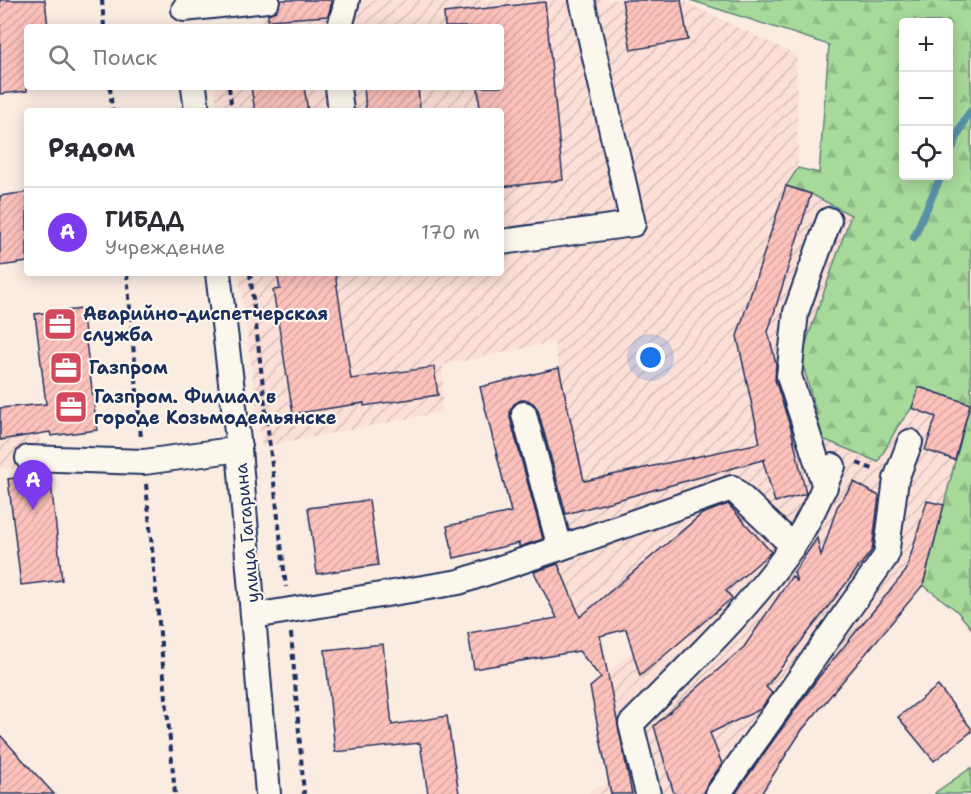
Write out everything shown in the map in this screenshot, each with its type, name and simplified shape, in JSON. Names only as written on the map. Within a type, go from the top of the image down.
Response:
[{"type":"street","points":[[185,12],[267,0]]},
{"type":"street","points":[[341,24],[347,0]]},
{"type":"street","points":[[504,242],[633,224],[582,0]]},
{"type":"street","points":[[194,90],[197,108]]},
{"type":"street","points":[[338,90],[341,108]]},
{"type":"street","points":[[648,794],[631,724],[736,617],[793,546],[829,476],[789,375],[796,312],[829,220]]},
{"type":"street","name":"улица Гагарина","points":[[218,276],[239,449],[268,794]]},
{"type":"street","points":[[524,414],[560,548]]},
{"type":"street","points":[[718,794],[886,556],[896,479],[910,442]]},
{"type":"street","points":[[28,458],[144,462],[239,449]]},
{"type":"street","points":[[254,616],[459,582],[732,488],[793,546]]},
{"type":"path","points":[[102,0],[104,24]]},
{"type":"path","points":[[110,90],[112,108]]},
{"type":"path","points":[[229,90],[232,108]]},
{"type":"path","points":[[127,276],[175,794]]},
{"type":"path","points":[[250,276],[289,610],[303,794]]},
{"type":"path","points":[[829,476],[852,461],[896,479]]},
{"type":"shaded area","points":[[260,0],[687,0],[687,3],[796,55],[798,168],[786,186],[811,194],[851,215],[801,357],[878,462],[898,426],[912,408],[919,387],[970,404],[923,585],[802,730],[761,794],[589,794],[592,789],[609,784],[590,687],[716,581],[729,532],[582,655],[565,634],[532,568],[520,550],[480,387],[559,368],[554,342],[443,365],[442,412],[262,447],[239,276],[504,276],[504,108],[218,108],[215,90],[504,90],[504,24],[262,24]]},
{"type":"shaded area","points":[[32,405],[46,468],[0,468],[0,408]]},
{"type":"green space","points":[[690,0],[971,0],[971,628],[957,611],[923,585],[970,404],[919,387],[912,408],[898,426],[878,462],[823,439],[801,357],[851,215],[811,194],[786,186],[798,168],[819,173],[829,45]]},
{"type":"green space","points":[[971,768],[971,794],[935,794],[936,792]]},
{"type":"building","points":[[0,0],[45,0],[48,24],[24,24],[24,90],[27,91],[0,94]]},
{"type":"building","points":[[281,0],[331,0],[331,5],[328,16],[268,20],[268,14],[276,11]]},
{"type":"building","points":[[622,0],[681,0],[688,40],[631,50]]},
{"type":"building","points":[[545,2],[563,180],[504,187],[504,108],[480,108],[478,90],[504,90],[504,24],[445,24],[444,13]]},
{"type":"building","points":[[252,90],[304,90],[308,108],[254,108]]},
{"type":"building","points":[[364,90],[418,90],[420,108],[366,108]]},
{"type":"building","points":[[786,186],[811,194],[768,332],[776,364],[775,380],[791,429],[806,494],[775,502],[763,461],[766,459],[566,514],[538,410],[528,400],[521,400],[514,404],[510,411],[510,418],[543,539],[519,547],[519,543],[454,558],[447,526],[511,512],[480,387],[559,368],[584,481],[760,443],[737,336]]},
{"type":"building","points":[[24,192],[24,262],[0,266],[0,196]]},
{"type":"building","points":[[278,276],[335,276],[351,379],[434,367],[438,395],[293,414],[273,290],[280,289]]},
{"type":"building","name":"Газпром","points":[[82,309],[97,430],[51,436],[50,432],[0,440],[0,408],[46,404],[35,314]]},
{"type":"building","points":[[919,387],[970,404],[955,460],[925,450],[936,417],[912,408]]},
{"type":"building","points":[[50,474],[62,580],[21,585],[8,479]]},
{"type":"building","points":[[854,482],[879,496],[872,550],[766,687],[772,693],[761,709],[710,733],[722,764],[706,786],[704,794],[674,794],[654,726],[744,647],[792,576],[797,582],[794,572],[817,538],[821,556],[837,507]]},
{"type":"building","points":[[369,500],[378,565],[317,574],[308,508]]},
{"type":"building","points":[[927,501],[944,505],[923,585],[802,730],[761,794],[735,794],[818,678],[906,571]]},
{"type":"building","points":[[728,504],[771,552],[726,591],[732,598],[640,676],[626,629],[600,636],[632,794],[611,794],[590,687],[601,678],[579,651],[474,669],[468,633],[557,618],[534,572],[558,564],[580,617],[702,514]]},
{"type":"building","points":[[383,644],[392,725],[447,716],[459,794],[428,794],[420,743],[335,752],[325,650]]},
{"type":"building","points":[[938,686],[971,728],[971,732],[934,761],[898,717]]},
{"type":"building","points":[[0,735],[54,794],[0,794]]},
{"type":"waterway","points":[[953,146],[971,111]]},
{"type":"waterway","points":[[914,237],[939,180]]},
{"type":"place","name":"Аварийно-диспетчерская служба","points":[[60,324]]},
{"type":"place","name":"Газпром","points":[[66,368]]},
{"type":"place","name":"Газпром. Филиал в городе Козьмодемьянске","points":[[71,407]]},
{"type":"place","name":"ГИБДД","points":[[33,510]]}]
